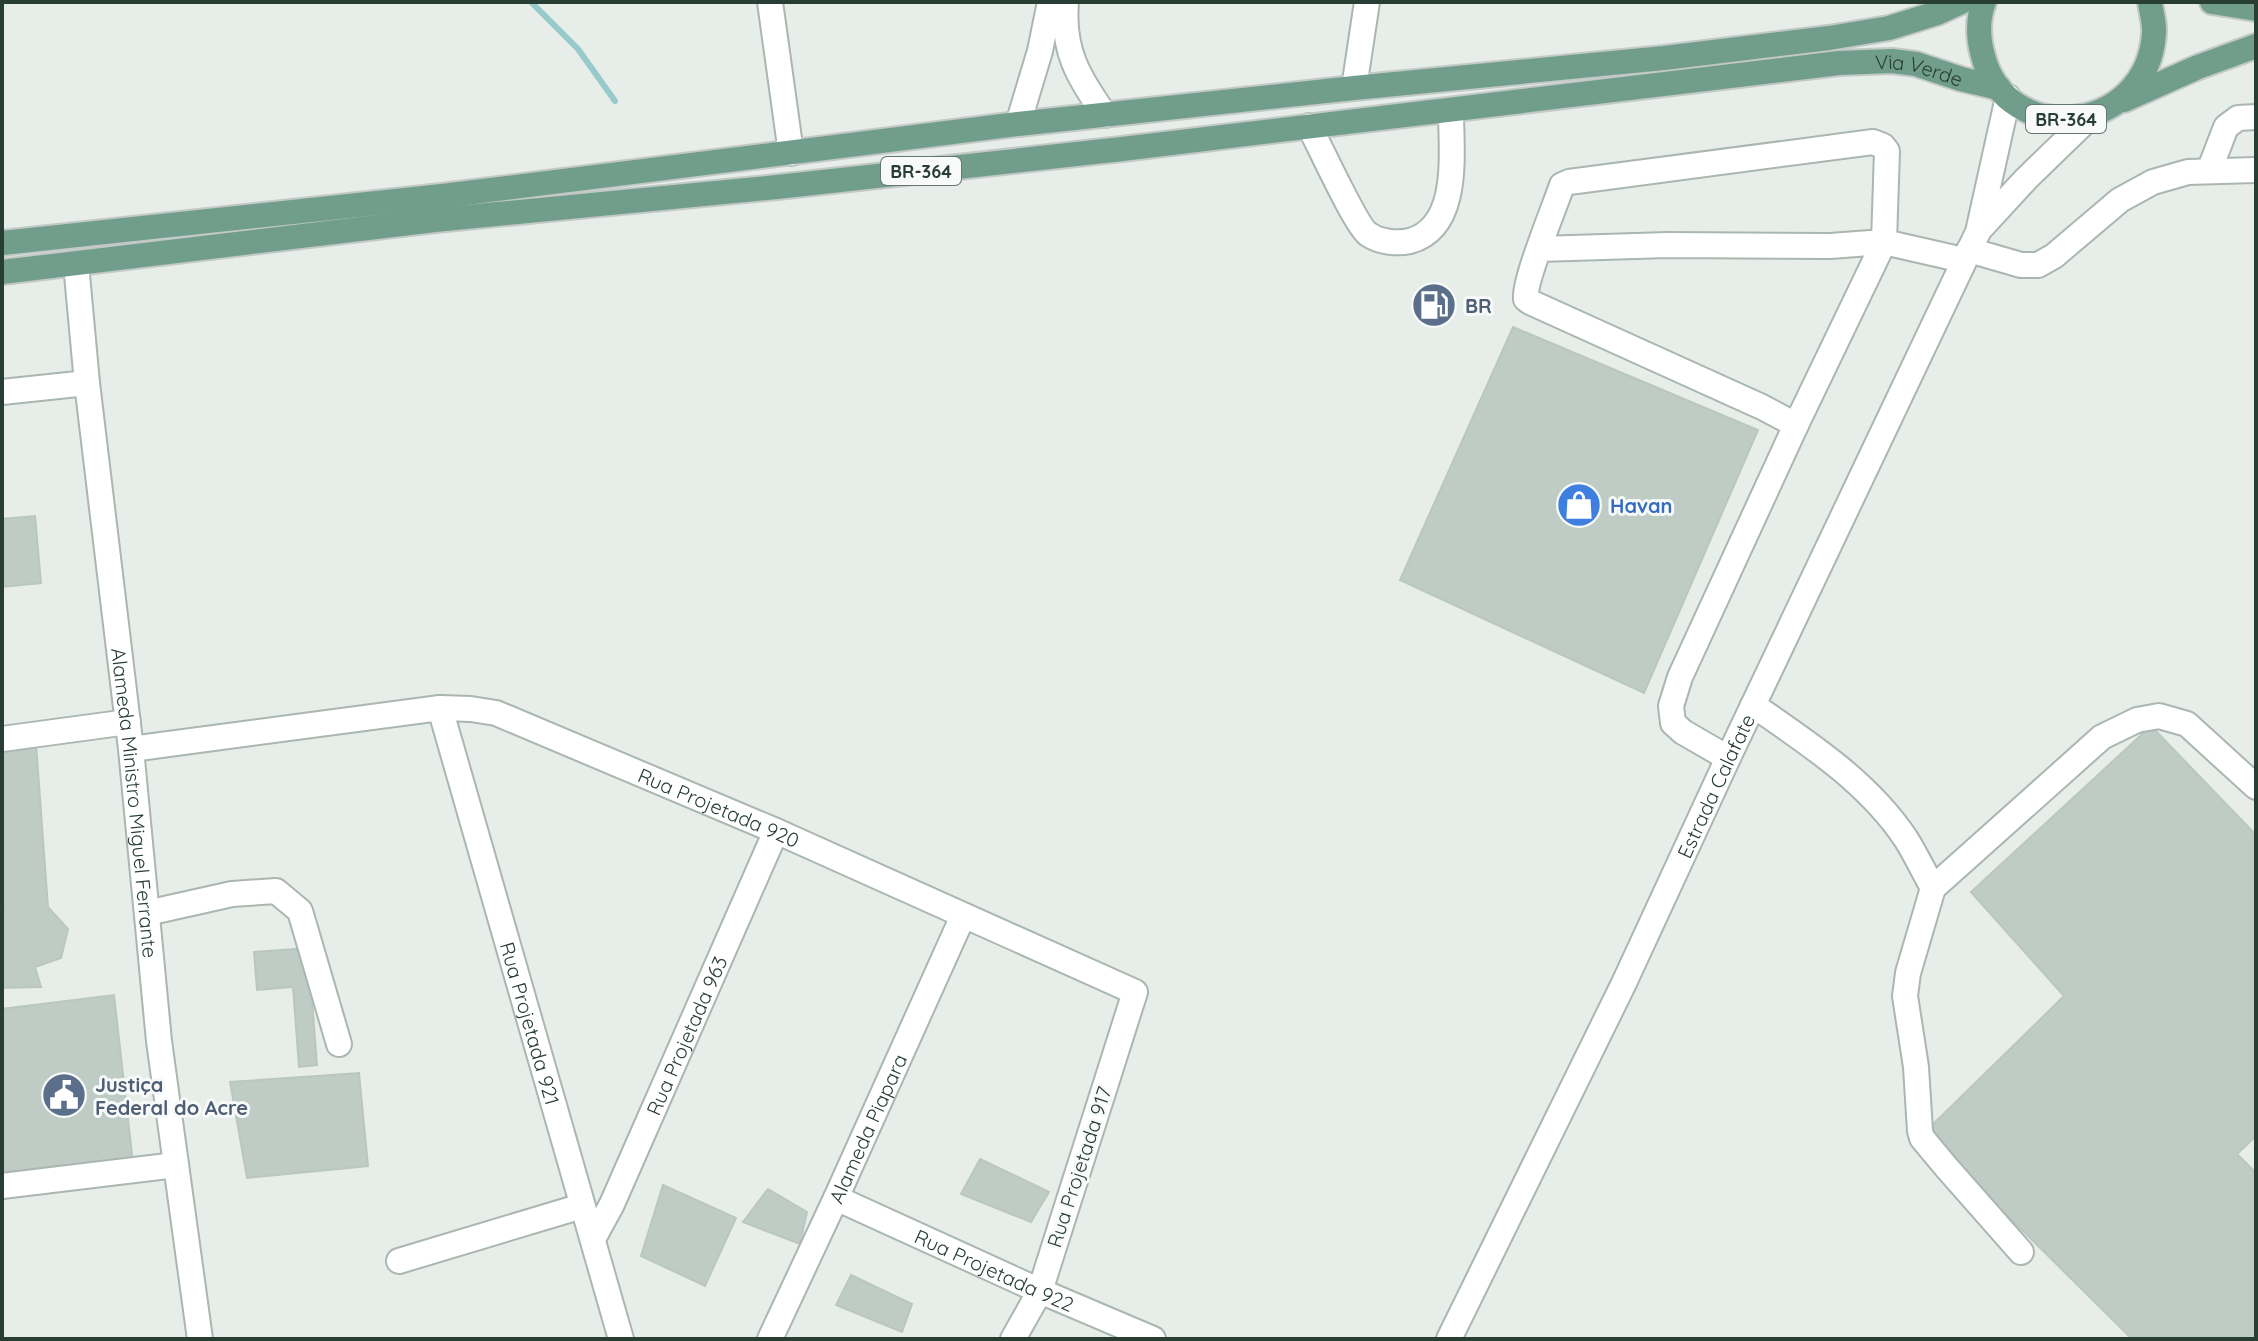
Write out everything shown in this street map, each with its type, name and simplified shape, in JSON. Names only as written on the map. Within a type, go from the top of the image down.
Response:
[{"type":"main road","name":"Via Verde","points":[[1354,88],[1664,58],[1829,38],[1889,28],[1961,2]]},
{"type":"main road","points":[[1984,2],[1978,39],[1985,65],[2003,92]]},
{"type":"main road","name":"BR-364","points":[[2115,104],[2136,85],[2149,59],[2154,31],[2150,2]]},
{"type":"main road","points":[[2212,2],[2256,9]]},
{"type":"main road","name":"BR-364","points":[[2003,92],[2026,109],[2047,117],[2069,119],[2092,115],[2198,67],[2256,46]]},
{"type":"main road","name":"Via Verde","points":[[1451,111],[1839,63],[1892,61],[1916,64],[2003,92]]},
{"type":"main road","name":"BR-364","points":[[2,243],[442,196],[1018,124],[1354,88]]},
{"type":"main road","name":"BR-364","points":[[2,272],[435,220],[777,187],[1451,111]]},
{"type":"street","points":[[770,2],[791,153]]},
{"type":"street","points":[[1018,124],[1040,51],[1050,2]]},
{"type":"street","points":[[1066,2],[1068,51],[1105,115]]},
{"type":"street","points":[[1354,88],[1367,2]]},
{"type":"street","name":"Estrada Calafate","points":[[1449,1339],[1624,983],[1970,247],[2003,92]]},
{"type":"street","points":[[1309,126],[1366,233],[1387,242],[1407,242],[1424,236],[1440,219],[1451,185],[1451,111]]},
{"type":"street","name":"Estrada Calafate","points":[[1970,247],[2026,179],[2092,115]]},
{"type":"street","points":[[2209,171],[2226,127],[2238,118],[2256,117]]},
{"type":"street","points":[[1728,758],[1673,723],[1671,706],[1680,677],[1884,242],[1887,151],[1873,142],[1562,185],[1526,290],[1526,299],[1796,425]]},
{"type":"street","points":[[1539,249],[1668,245],[1830,246],[1884,242],[1970,247],[2021,265],[2038,265],[2054,256],[2120,200],[2153,182],[2188,172],[2256,170]]},
{"type":"street","name":"Alameda Ministro Miguel Ferrante","points":[[76,264],[87,383],[131,749],[159,1041],[200,1339]]},
{"type":"street","points":[[2,392],[87,383]]},
{"type":"street","points":[[1753,705],[1822,753],[1866,791],[1905,838],[1933,888]]},
{"type":"street","name":"Rua Projetada 920","points":[[131,749],[440,708],[496,713],[776,831],[1135,992]]},
{"type":"street","name":"Rua Projetada 921","points":[[440,708],[621,1339]]},
{"type":"street","points":[[2021,1252],[1947,1168],[1922,1138],[1920,1131],[1916,1067],[1905,996],[1908,973],[1933,888],[2102,737],[2137,720],[2159,716],[2187,724],[2256,787]]},
{"type":"street","points":[[2,739],[128,722]]},
{"type":"street","name":"Rua Projetada 963","points":[[593,1239],[612,1204],[776,831]]},
{"type":"street","points":[[147,913],[232,894],[276,891],[300,911],[339,1044]]},
{"type":"street","name":"Alameda Piapara","points":[[770,1339],[963,916]]},
{"type":"street","name":"Rua Projetada 917","points":[[1013,1339],[1040,1291],[1135,992]]},
{"type":"street","points":[[2,1186],[176,1165]]},
{"type":"street","name":"Rua Projetada 922","points":[[836,1198],[1153,1339]]},
{"type":"street","points":[[399,1261],[582,1206]]},
{"type":"building","name":"Havan","points":[[1513,327],[1758,430],[1644,693],[1400,580]]},
{"type":"building","points":[[35,516],[41,583],[2,587],[2,519]]},
{"type":"building","points":[[2151,726],[2256,835],[2256,1136],[2237,1154],[2256,1173],[2256,1339],[2132,1339],[1924,1133],[2064,996],[1971,892]]},
{"type":"building","points":[[36,744],[48,907],[68,929],[61,958],[35,967],[41,987],[2,988],[2,912],[5,911],[2,901],[2,749]]},
{"type":"building","points":[[308,948],[317,1065],[299,1067],[293,987],[257,990],[254,952]]},
{"type":"building","name":"Justiça Federal do Acre","points":[[114,995],[135,1181],[2,1197],[2,1009]]},
{"type":"building","points":[[359,1073],[368,1166],[247,1178],[230,1082]]},
{"type":"building","points":[[980,1159],[1049,1192],[1031,1222],[961,1194]]},
{"type":"building","points":[[663,1185],[736,1218],[705,1286],[641,1256]]},
{"type":"building","points":[[768,1189],[807,1212],[800,1244],[743,1222]]},
{"type":"building","points":[[851,1275],[912,1304],[902,1332],[836,1305]]},
{"type":"waterway","points":[[531,2],[578,49],[615,101]]},
{"type":"place","name":"BR","points":[[1434,305]]},
{"type":"place","name":"Havan","points":[[1579,505]]},
{"type":"place","name":"Justiça Federal do Acre","points":[[64,1095]]}]
